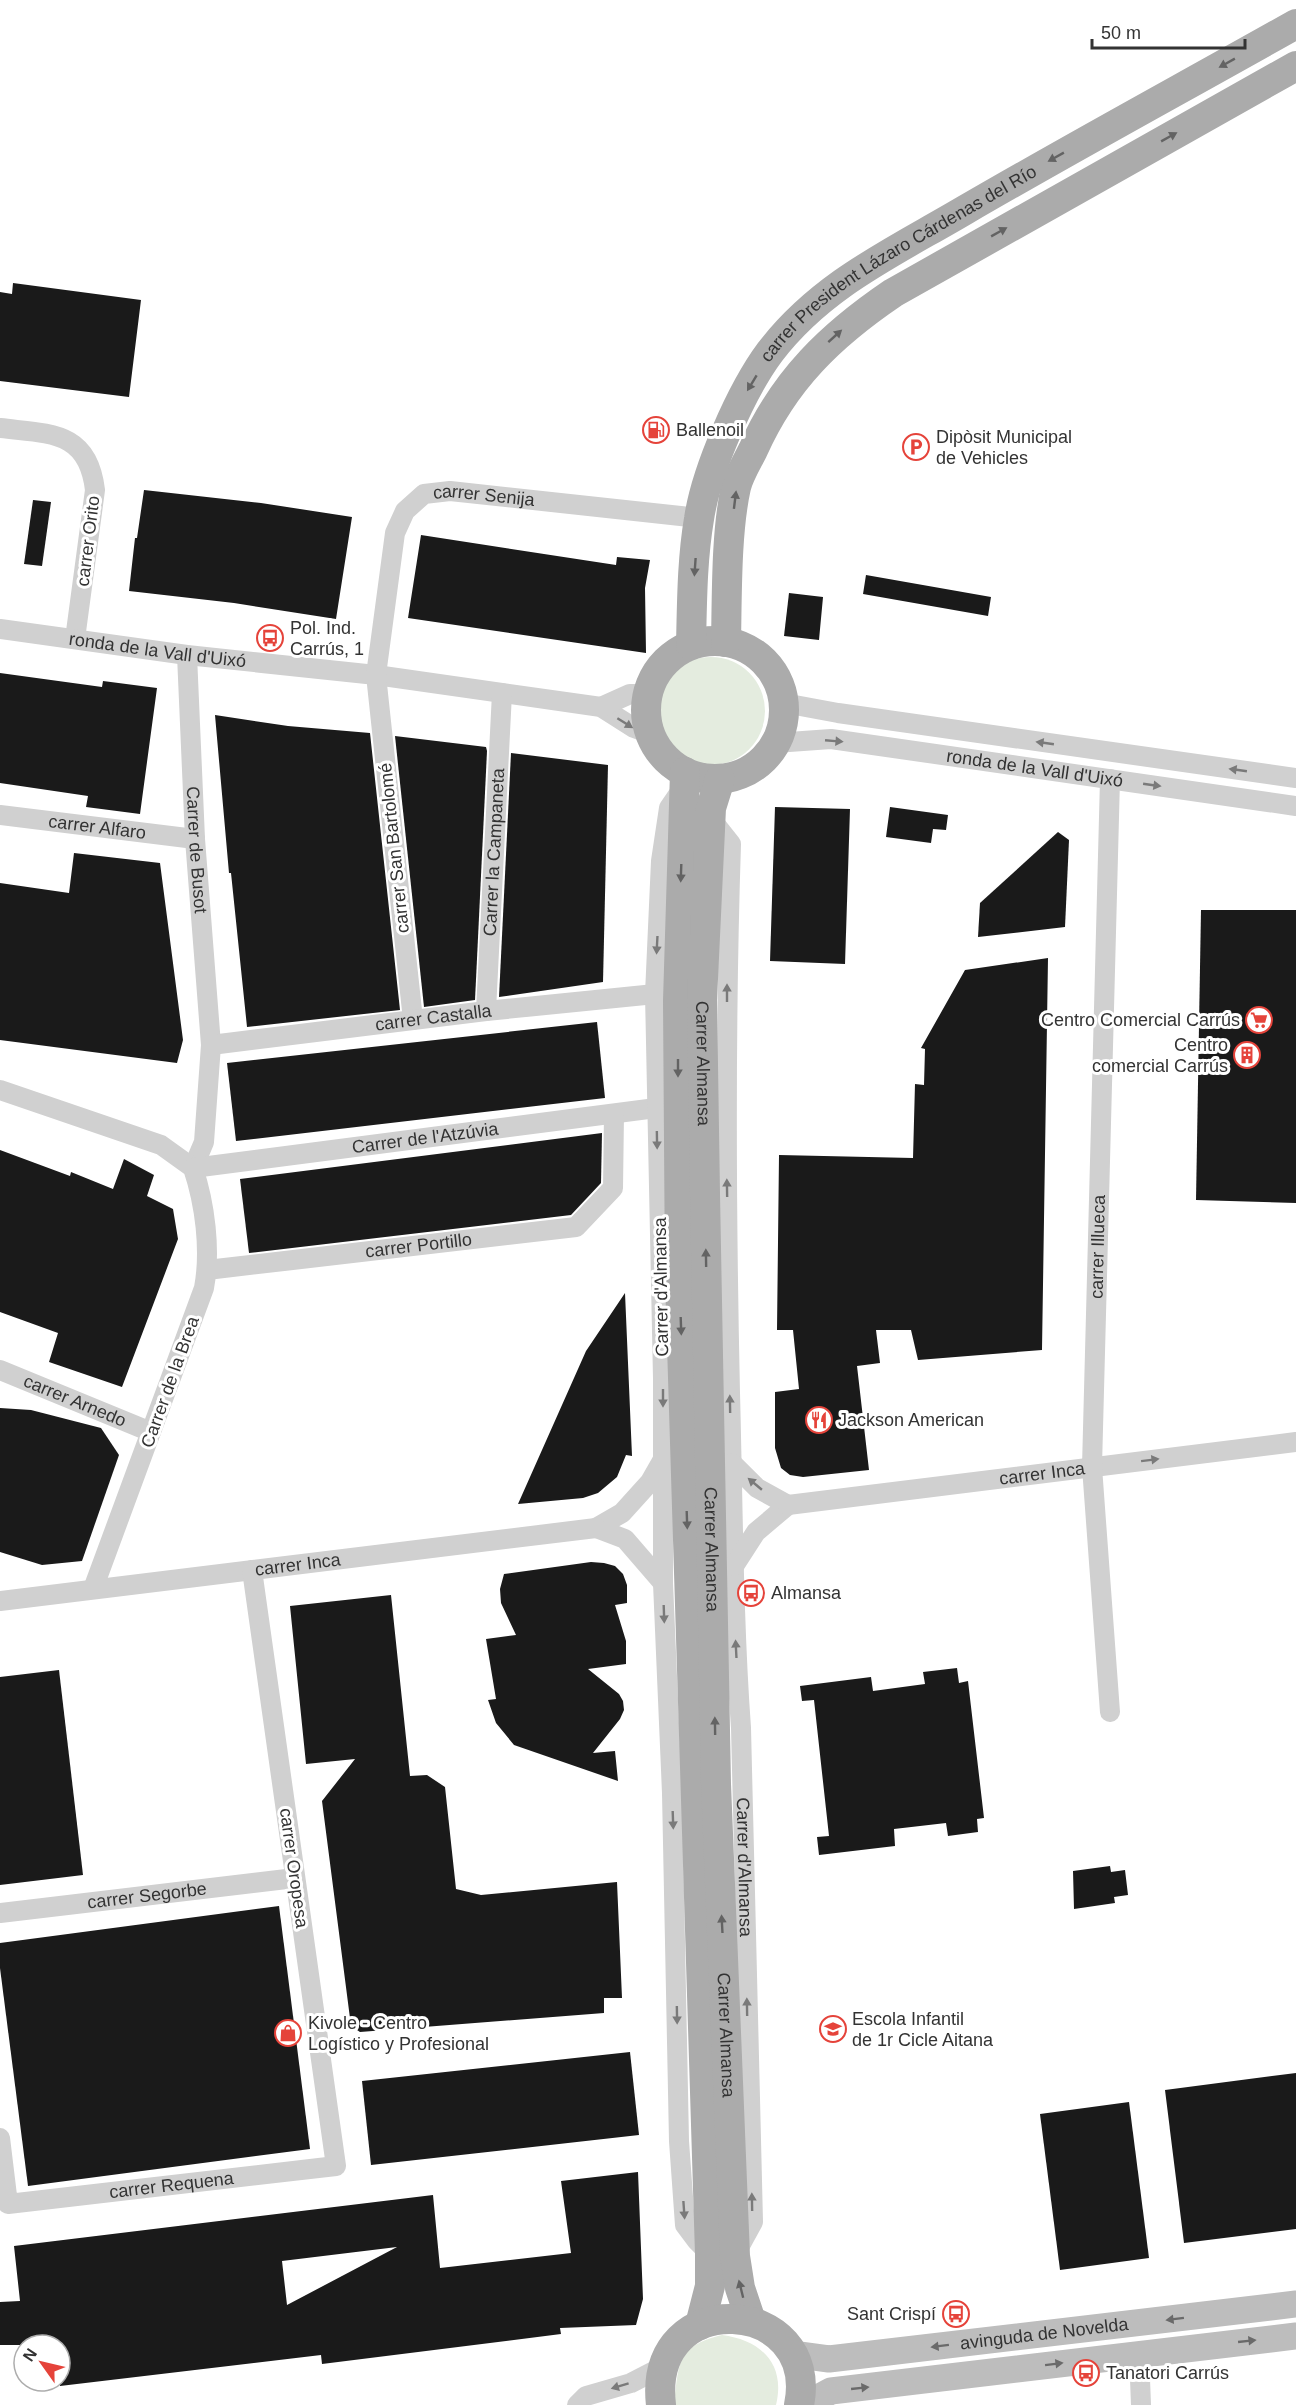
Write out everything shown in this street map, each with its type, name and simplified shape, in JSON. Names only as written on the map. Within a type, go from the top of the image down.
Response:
[{"type":"main road","name":"carrer President Lázaro Cárdenas del Río","points":[[691,645],[699,518],[712,471],[729,424],[746,392],[770,353],[799,320],[825,295],[857,272],[1047,162],[1296,24]]},
{"type":"main road","name":"carrer President Lázaro Cárdenas del Río","points":[[726,642],[730,538],[736,486],[775,404],[795,377],[828,343],[856,318],[893,293],[1296,66]]},
{"type":"main road","points":[[726,642],[748,649],[761,658],[773,673],[780,686],[784,717],[776,743],[766,756],[750,770],[720,779],[684,779],[657,748],[650,734],[647,721],[647,694],[654,677],[668,660],[691,645],[726,642]]},
{"type":"main road","name":"Carrer d'Almansa","points":[[684,779],[678,1001],[680,1280],[694,1745],[723,2255],[710,2286],[700,2325]]},
{"type":"main road","name":"Carrer Almansa","points":[[720,779],[711,808],[702,1000],[723,2255],[740,2288],[751,2321]]},
{"type":"main road","name":"avinguda de Novelda","points":[[792,2354],[829,2359],[1296,2304]]},
{"type":"main road","points":[[661,2405],[661,2374],[676,2343],[700,2325],[721,2319],[740,2318],[765,2327],[780,2338],[792,2354],[799,2369],[801,2383],[799,2405]]},
{"type":"main road","name":"avinguda de Novelda","points":[[806,2405],[831,2391],[1296,2336]]},
{"type":"street","name":"carrer Orito","points":[[0,428],[63,438],[78,446],[93,471],[95,490],[75,639]]},
{"type":"street","name":"carrer Senija","points":[[376,675],[395,533],[405,511],[424,494],[450,491],[699,518]]},
{"type":"street","name":"ronda de la Vall d'Uixó","points":[[0,629],[187,655],[376,675],[601,707],[634,728],[650,734]]},
{"type":"street","name":"Carrer de Busot","points":[[187,655],[195,839],[211,1045]]},
{"type":"street","name":"carrer San Bartolomé","points":[[376,675],[413,1020]]},
{"type":"street","name":"Carrer la Campaneta","points":[[486,1011],[502,693]]},
{"type":"street","points":[[601,707],[630,694],[647,694]]},
{"type":"street","name":"ronda de la Vall d'Uixó","points":[[784,703],[838,714],[1296,778]]},
{"type":"street","name":"ronda de la Vall d'Uixó","points":[[776,743],[831,740],[1296,806]]},
{"type":"street","name":"Carrer d'Almansa","points":[[684,779],[669,808],[662,861],[655,994],[663,1583],[672,1793],[679,2141],[685,2225],[697,2241],[723,2255],[753,2223],[741,1728],[735,1648],[726,1147],[727,968],[731,844],[712,820]]},
{"type":"street","name":"carrer Illueca","points":[[1110,779],[1092,1467],[1110,1712]]},
{"type":"street","name":"carrer Alfaro","points":[[0,815],[195,839]]},
{"type":"street","name":"carrer Castalla","points":[[211,1045],[486,1011],[655,994]]},
{"type":"street","points":[[0,1090],[161,1145],[193,1167],[204,1142],[211,1045]]},
{"type":"street","name":"Carrer de l'Atzúvia","points":[[193,1167],[656,1108]]},
{"type":"street","name":"carrer Portillo","points":[[207,1270],[576,1227],[613,1188],[614,1114]]},
{"type":"street","name":"Carrer de la Brea","points":[[93,1589],[198,1306],[207,1270],[204,1218],[193,1167]]},
{"type":"street","name":"carrer Arnedo","points":[[0,1370],[151,1432]]},
{"type":"street","name":"carrer Inca","points":[[788,1505],[1296,1442]]},
{"type":"street","points":[[596,1528],[622,1513],[650,1482],[663,1458]]},
{"type":"street","points":[[732,1463],[757,1488],[788,1505],[756,1532],[734,1566]]},
{"type":"street","points":[[596,1528],[625,1539],[644,1558],[663,1583]]},
{"type":"street","name":"carrer Inca","points":[[0,1601],[596,1528]]},
{"type":"street","name":"carrer Oropesa","points":[[252,1570],[336,2166]]},
{"type":"street","name":"Carrer d'Almansa","points":[[716,1784],[741,1728]]},
{"type":"street","name":"Carrer d'Almansa","points":[[672,1793],[694,1745]]},
{"type":"street","name":"carrer Segorbe","points":[[0,1913],[296,1878]]},
{"type":"street","name":"carrer Requena","points":[[0,2138],[8,2204],[336,2166]]},
{"type":"street","points":[[1139,2353],[1141,2405]]},
{"type":"street","points":[[577,2405],[586,2397],[631,2383],[664,2366]]},
{"type":"shaded area","points":[[711,657],[732,661],[749,673],[761,690],[765,711],[761,732],[749,749],[732,761],[711,765],[690,761],[673,749],[661,732],[657,711],[661,690],[673,673],[690,661]]},
{"type":"shaded area","points":[[722,2335],[748,2342],[759,2349],[774,2366],[778,2390],[776,2405],[674,2405],[679,2368],[688,2351],[707,2339]]},
{"type":"building","points":[[13,283],[141,300],[129,397],[0,381],[0,292],[12,294]]},
{"type":"building","points":[[144,490],[261,503],[352,517],[336,619],[234,603],[129,591],[135,538],[137,538]]},
{"type":"building","points":[[33,500],[51,502],[42,566],[24,564]]},
{"type":"building","points":[[421,535],[616,565],[617,557],[650,560],[645,588],[646,653],[408,618]]},
{"type":"building","points":[[866,575],[991,597],[988,616],[863,594]]},
{"type":"building","points":[[789,593],[823,597],[819,640],[784,636]]},
{"type":"building","points":[[0,673],[102,687],[103,681],[157,688],[140,814],[86,807],[88,796],[0,783]]},
{"type":"building","points":[[215,715],[288,726],[370,733],[400,1010],[247,1027],[231,873],[229,873]]},
{"type":"building","points":[[395,736],[486,747],[475,1000],[424,1007]]},
{"type":"building","points":[[511,753],[608,765],[603,982],[499,997]]},
{"type":"building","points":[[775,807],[850,809],[845,964],[770,961]]},
{"type":"building","points":[[890,807],[948,815],[946,830],[933,829],[931,843],[886,837]]},
{"type":"building","points":[[1058,832],[1069,840],[1065,927],[978,937],[980,903]]},
{"type":"building","points":[[74,853],[160,863],[183,1040],[177,1063],[0,1040],[0,883],[69,893]]},
{"type":"building","name":"Centro comercial Carrús","points":[[1201,910],[1296,910],[1296,1203],[1196,1200]]},
{"type":"building","points":[[1048,958],[1042,1350],[918,1360],[911,1330],[876,1330],[880,1363],[857,1366],[869,1470],[803,1477],[790,1475],[781,1468],[775,1448],[775,1392],[799,1389],[793,1330],[777,1330],[779,1155],[913,1158],[915,1084],[924,1085],[925,1049],[921,1048],[965,970]]},
{"type":"building","points":[[597,1022],[605,1098],[236,1141],[227,1063]]},
{"type":"building","points":[[602,1133],[601,1183],[571,1215],[249,1253],[240,1179]]},
{"type":"building","points":[[0,1150],[70,1176],[71,1172],[113,1189],[124,1159],[154,1175],[147,1196],[173,1209],[178,1239],[122,1387],[49,1362],[58,1333],[0,1312]]},
{"type":"building","points":[[625,1293],[632,1456],[626,1455],[617,1477],[598,1493],[583,1498],[518,1504],[586,1351]]},
{"type":"building","points":[[0,1408],[31,1410],[101,1428],[119,1455],[82,1561],[42,1565],[0,1552]]},
{"type":"building","points":[[591,1562],[615,1566],[623,1574],[627,1585],[627,1603],[615,1605],[626,1641],[626,1664],[588,1669],[619,1694],[623,1701],[624,1710],[620,1719],[593,1753],[615,1751],[618,1781],[514,1745],[496,1723],[488,1700],[496,1699],[486,1639],[516,1635],[501,1603],[500,1589],[504,1574]]},
{"type":"building","points":[[391,1595],[410,1776],[427,1775],[445,1787],[456,1889],[481,1895],[617,1882],[622,1998],[604,1998],[604,2013],[360,2032],[351,2026],[322,1801],[355,1759],[306,1764],[290,1606]]},
{"type":"building","points":[[957,1668],[959,1683],[968,1681],[984,1818],[977,1819],[978,1832],[948,1836],[946,1823],[894,1829],[895,1846],[819,1855],[817,1837],[829,1836],[814,1700],[802,1701],[800,1686],[871,1677],[873,1691],[925,1684],[923,1672]]},
{"type":"building","points":[[59,1670],[83,1875],[0,1885],[0,1677]]},
{"type":"building","points":[[1110,1866],[1111,1872],[1125,1870],[1128,1895],[1114,1897],[1115,1903],[1074,1909],[1073,1871]]},
{"type":"building","points":[[279,1906],[310,2149],[28,2186],[0,1968],[0,1943]]},
{"type":"building","points":[[630,2052],[639,2135],[371,2165],[362,2081]]},
{"type":"building","points":[[1296,2073],[1296,2229],[1184,2243],[1165,2090]]},
{"type":"building","points":[[1129,2102],[1149,2258],[1060,2270],[1040,2114]]},
{"type":"building","points":[[638,2172],[643,2299],[636,2325],[560,2328],[561,2334],[322,2364],[321,2355],[72,2385],[72,2333],[12,2333],[12,2345],[0,2345],[0,2302],[20,2301],[14,2246],[433,2195],[440,2268],[571,2253],[561,2181]],"holes":[[[397,2247],[287,2305],[282,2261]]]},
{"type":"place","name":"Ballenoil","points":[[656,430]]},
{"type":"place","name":"Dipòsit Municipal de Vehicles","points":[[916,447]]},
{"type":"place","name":"Pol. Ind. Carrús, 1","points":[[270,638]]},
{"type":"place","name":"Centro Comercial Carrús","points":[[1259,1020]]},
{"type":"place","name":"Centro comercial Carrús","points":[[1247,1055]]},
{"type":"place","name":"Jackson American","points":[[819,1420]]},
{"type":"place","name":"Almansa","points":[[751,1593]]},
{"type":"place","name":"Escola Infantil de 1r Cicle Aitana","points":[[833,2029]]},
{"type":"place","name":"Kivole - Centro Logístico y Profesional","points":[[288,2033]]},
{"type":"place","name":"Sant Crispí","points":[[956,2314]]},
{"type":"place","name":"Tanatori Carrús","points":[[1086,2373]]}]
